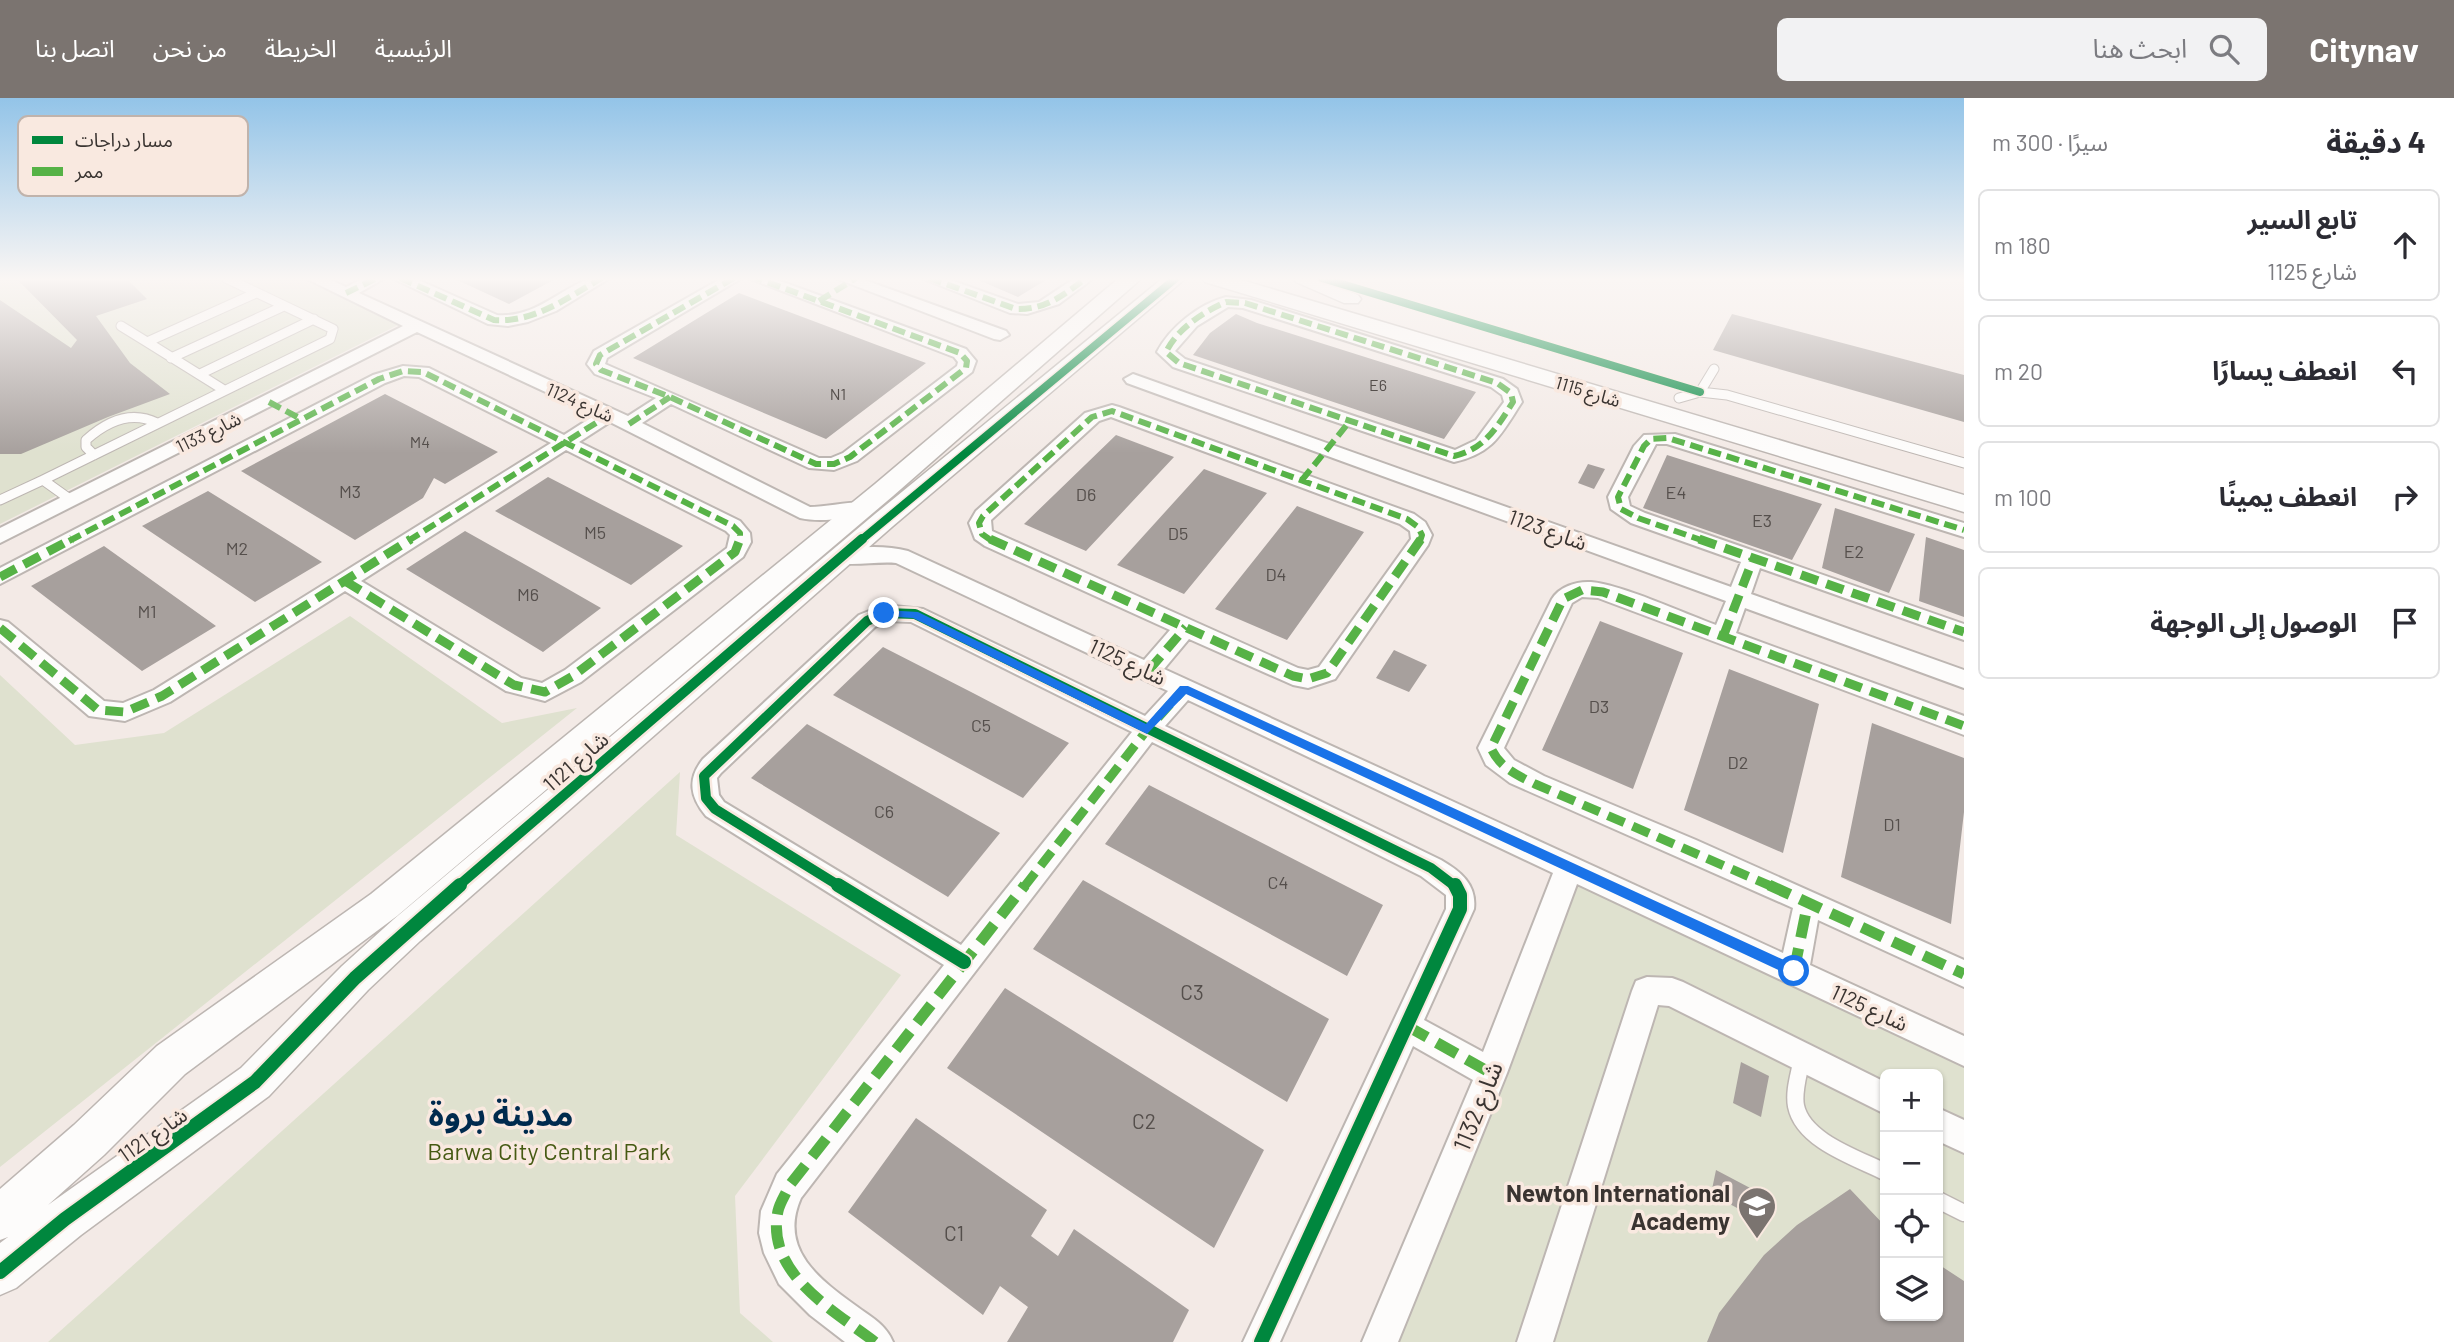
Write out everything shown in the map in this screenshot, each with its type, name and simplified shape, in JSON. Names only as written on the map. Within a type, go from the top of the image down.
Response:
[{"type":"street","name":"شارع 1133","points":[[0,536],[397,336]]},
{"type":"street","name":"شارع 1124","points":[[437,336],[629,424],[807,513],[873,514]]},
{"type":"street","points":[[633,336],[600,355],[596,364],[601,370],[670,397],[816,464],[834,464],[850,457],[966,368],[967,361],[960,353],[914,336]]},
{"type":"street","name":"شارع 1121","points":[[0,1218],[89,1140],[171,1060],[384,905],[828,552],[1081,336]]},
{"type":"street","points":[[1179,336],[1167,347],[1166,352],[1179,363],[1454,456],[1467,455],[1481,448],[1513,402],[1511,393],[1497,383],[1349,336]]},
{"type":"street","name":"شارع 1115","points":[[1417,336],[1964,505]]},
{"type":"street","points":[[1441,336],[1568,365]]},
{"type":"street","name":"شارع 1115","points":[[1473,336],[1568,365],[1689,395],[1964,484]]},
{"type":"street","points":[[0,577],[390,374],[415,370],[733,526],[740,533],[740,542],[735,552],[573,676],[545,692],[514,685],[345,580]]},
{"type":"street","name":"شارع 1123","points":[[1133,379],[1964,679]]},
{"type":"street","points":[[629,424],[670,397]]},
{"type":"street","points":[[269,402],[301,419]]},
{"type":"street","points":[[1106,411],[1124,413],[1407,519],[1418,527],[1422,535],[1333,668],[1322,676],[1300,678],[1186,627],[992,541],[980,531],[981,519],[1092,417],[1106,411]]},
{"type":"street","points":[[0,628],[98,710],[125,712],[162,696],[607,416]]},
{"type":"street","points":[[1302,480],[1350,421]]},
{"type":"street","points":[[1964,530],[1668,438],[1651,439],[1644,446],[1618,497],[1621,509],[1638,518],[1964,632]]},
{"type":"street","points":[[807,513],[828,552]]},
{"type":"street","points":[[873,514],[900,556]]},
{"type":"street","name":"شارع 1121","points":[[0,1272],[65,1219],[255,1082],[355,978],[828,552]]},
{"type":"street","name":"شارع 1125","points":[[828,552],[900,556],[1964,1051]]},
{"type":"street","points":[[1723,637],[1753,559]]},
{"type":"street","points":[[1964,726],[1603,592],[1586,589],[1571,593],[1563,599],[1494,740],[1492,754],[1502,766],[1517,774],[1964,974]]},
{"type":"street","points":[[964,962],[715,809],[706,798],[704,776],[867,621],[884,613],[915,614],[1431,867],[1457,886],[1462,898],[1460,909],[1261,1342]]},
{"type":"street","points":[[1149,670],[1186,627]]},
{"type":"street","points":[[875,1342],[795,1278],[782,1257],[777,1236],[778,1211],[789,1186],[1147,730],[1184,688]]},
{"type":"street","name":"شارع 1132","points":[[1380,1342],[1491,1073],[1569,868]]},
{"type":"street","points":[[1794,971],[1808,902]]},
{"type":"street","points":[[1535,1342],[1647,990],[1672,992],[1880,1096]]},
{"type":"street","points":[[1407,1026],[1491,1073]]},
{"type":"street","points":[[1943,1126],[1964,1137]]},
{"type":"lane","points":[[137,336],[224,390]]},
{"type":"lane","points":[[147,342],[160,336]]},
{"type":"lane","points":[[171,358],[219,336]]},
{"type":"lane","points":[[200,374],[279,336]]},
{"type":"lane","points":[[0,500],[330,339],[331,336]]},
{"type":"lane","points":[[1689,395],[1714,369]]},
{"type":"lane","points":[[1689,395],[1727,395],[1964,464]]},
{"type":"lane","points":[[94,454],[86,447],[86,440],[113,422],[138,416],[158,423]]},
{"type":"lane","points":[[43,480],[71,500]]},
{"type":"lane","points":[[1802,1057],[1796,1107],[1805,1124],[1821,1139],[1880,1169]]},
{"type":"lane","points":[[1943,1202],[1964,1213]]},
{"type":"green space","points":[[0,336],[376,336],[0,524]]},
{"type":"green space","points":[[350,616],[502,723],[577,708],[0,1167],[0,675],[75,745],[164,733]]},
{"type":"green space","name":"Barwa City Central Park","points":[[680,772],[676,835],[901,975],[735,1196],[740,1313],[773,1342],[48,1342]]},
{"type":"green space","points":[[1569,868],[1964,1063],[1964,1342],[1392,1342]]},
{"type":"building","points":[[0,336],[53,336],[71,348],[77,340],[73,336],[111,336],[130,363],[170,394],[21,454],[0,454]]},
{"type":"building","points":[[669,336],[854,336],[926,363],[826,439],[633,358]]},
{"type":"building","points":[[1208,336],[1298,336],[1476,392],[1444,439],[1193,355]]},
{"type":"building","points":[[1720,336],[1816,336],[1964,375],[1964,422],[1713,350]]},
{"type":"building","points":[[385,394],[498,452],[445,484],[434,478],[423,498],[355,540],[241,471]]},
{"type":"building","points":[[1116,435],[1174,457],[1086,551],[1024,524]]},
{"type":"building","points":[[1667,455],[1822,504],[1792,560],[1643,508]]},
{"type":"building","points":[[1588,464],[1605,469],[1594,489],[1578,483]]},
{"type":"building","points":[[1204,469],[1267,493],[1184,594],[1117,565]]},
{"type":"building","points":[[548,477],[683,546],[631,585],[495,511]]},
{"type":"building","points":[[208,491],[322,562],[255,602],[142,526]]},
{"type":"building","points":[[1297,506],[1364,532],[1287,640],[1215,609]]},
{"type":"building","points":[[1835,508],[1915,534],[1889,593],[1822,568]]},
{"type":"building","points":[[465,531],[601,608],[543,652],[406,569]]},
{"type":"building","points":[[1926,537],[1964,550],[1964,617],[1919,601]]},
{"type":"building","points":[[104,546],[216,626],[142,671],[31,586]]},
{"type":"building","points":[[1600,621],[1683,653],[1633,789],[1542,750]]},
{"type":"building","points":[[883,647],[1069,743],[1023,798],[833,695]]},
{"type":"building","points":[[1394,650],[1427,665],[1409,692],[1376,678]]},
{"type":"building","points":[[1729,669],[1819,704],[1783,853],[1684,810]]},
{"type":"building","points":[[1872,723],[1964,758],[1964,812],[1951,924],[1841,877]]},
{"type":"building","points":[[807,724],[1000,833],[948,897],[751,778]]},
{"type":"building","points":[[1149,785],[1383,905],[1347,976],[1105,844]]},
{"type":"building","points":[[1083,880],[1329,1019],[1287,1102],[1033,949]]},
{"type":"building","points":[[1005,988],[1264,1150],[1214,1248],[947,1068]]},
{"type":"building","points":[[1741,1062],[1769,1076],[1761,1117],[1733,1103]]},
{"type":"building","points":[[916,1118],[1047,1210],[1031,1236],[1058,1256],[1074,1229],[1189,1310],[1173,1342],[1007,1342],[1028,1307],[1000,1286],[983,1315],[848,1212]]},
{"type":"building","points":[[1716,1170],[1771,1199],[1767,1224],[1711,1194]]},
{"type":"building","points":[[1850,1189],[1880,1221],[1880,1321],[1943,1321],[1943,1267],[1964,1281],[1964,1342],[1707,1342],[1719,1313],[1764,1255],[1797,1225]]},
{"type":"marked path","points":[[633,336],[600,355],[596,364],[601,370],[670,397],[816,464],[834,464],[850,457],[966,368],[967,361],[960,353],[914,336]]},
{"type":"marked path","points":[[1177,336],[1166,352],[1179,363],[1454,456],[1466,454],[1483,444],[1513,402],[1511,393],[1497,383],[1349,336]]},
{"type":"marked path","points":[[0,577],[379,379],[403,371],[423,372],[733,526],[740,533],[740,542],[735,552],[573,676],[545,692],[514,685],[345,581]]},
{"type":"marked path","points":[[629,424],[670,397]]},
{"type":"marked path","points":[[269,402],[301,419]]},
{"type":"marked path","points":[[1112,411],[1407,519],[1418,527],[1421,540],[1327,673],[1308,679],[1293,676],[992,541],[982,534],[979,523],[983,516],[1092,417],[1112,411]]},
{"type":"marked path","points":[[0,628],[98,710],[125,712],[162,696],[607,416]]},
{"type":"marked path","points":[[1302,480],[1350,421]]},
{"type":"marked path","points":[[1964,530],[1668,438],[1651,439],[1644,446],[1618,497],[1621,509],[1638,518],[1964,632]]},
{"type":"marked path","points":[[1723,637],[1753,559]]},
{"type":"marked path","points":[[1964,726],[1603,592],[1587,590],[1577,591],[1563,599],[1491,748],[1495,758],[1505,767],[1535,784],[1687,848],[1964,974]]},
{"type":"marked path","points":[[1149,670],[1186,627]]},
{"type":"marked path","points":[[875,1342],[806,1288],[781,1253],[776,1233],[778,1211],[789,1186],[1147,730],[1184,689]]},
{"type":"marked path","points":[[1794,971],[1808,902]]},
{"type":"marked path","points":[[1407,1026],[1491,1073]]},
{"type":"cycle path","points":[[0,1272],[65,1219],[255,1082],[355,978],[407,930],[884,520],[1106,336]]},
{"type":"cycle path","points":[[1514,336],[1700,392]]},
{"type":"cycle path","points":[[964,962],[715,809],[706,798],[704,776],[712,766],[867,621],[884,613],[915,614],[1431,868],[1458,889],[1460,909],[1261,1342]]},
{"type":"place","name":"Newton International Academy","points":[[1757,1240]]},
{"type":"district","name":"مدينة بروة","points":[[501,1113]]},
{"type":"route","points":[[884,613],[915,614],[1147,730],[1184,688],[1794,971]]}]
